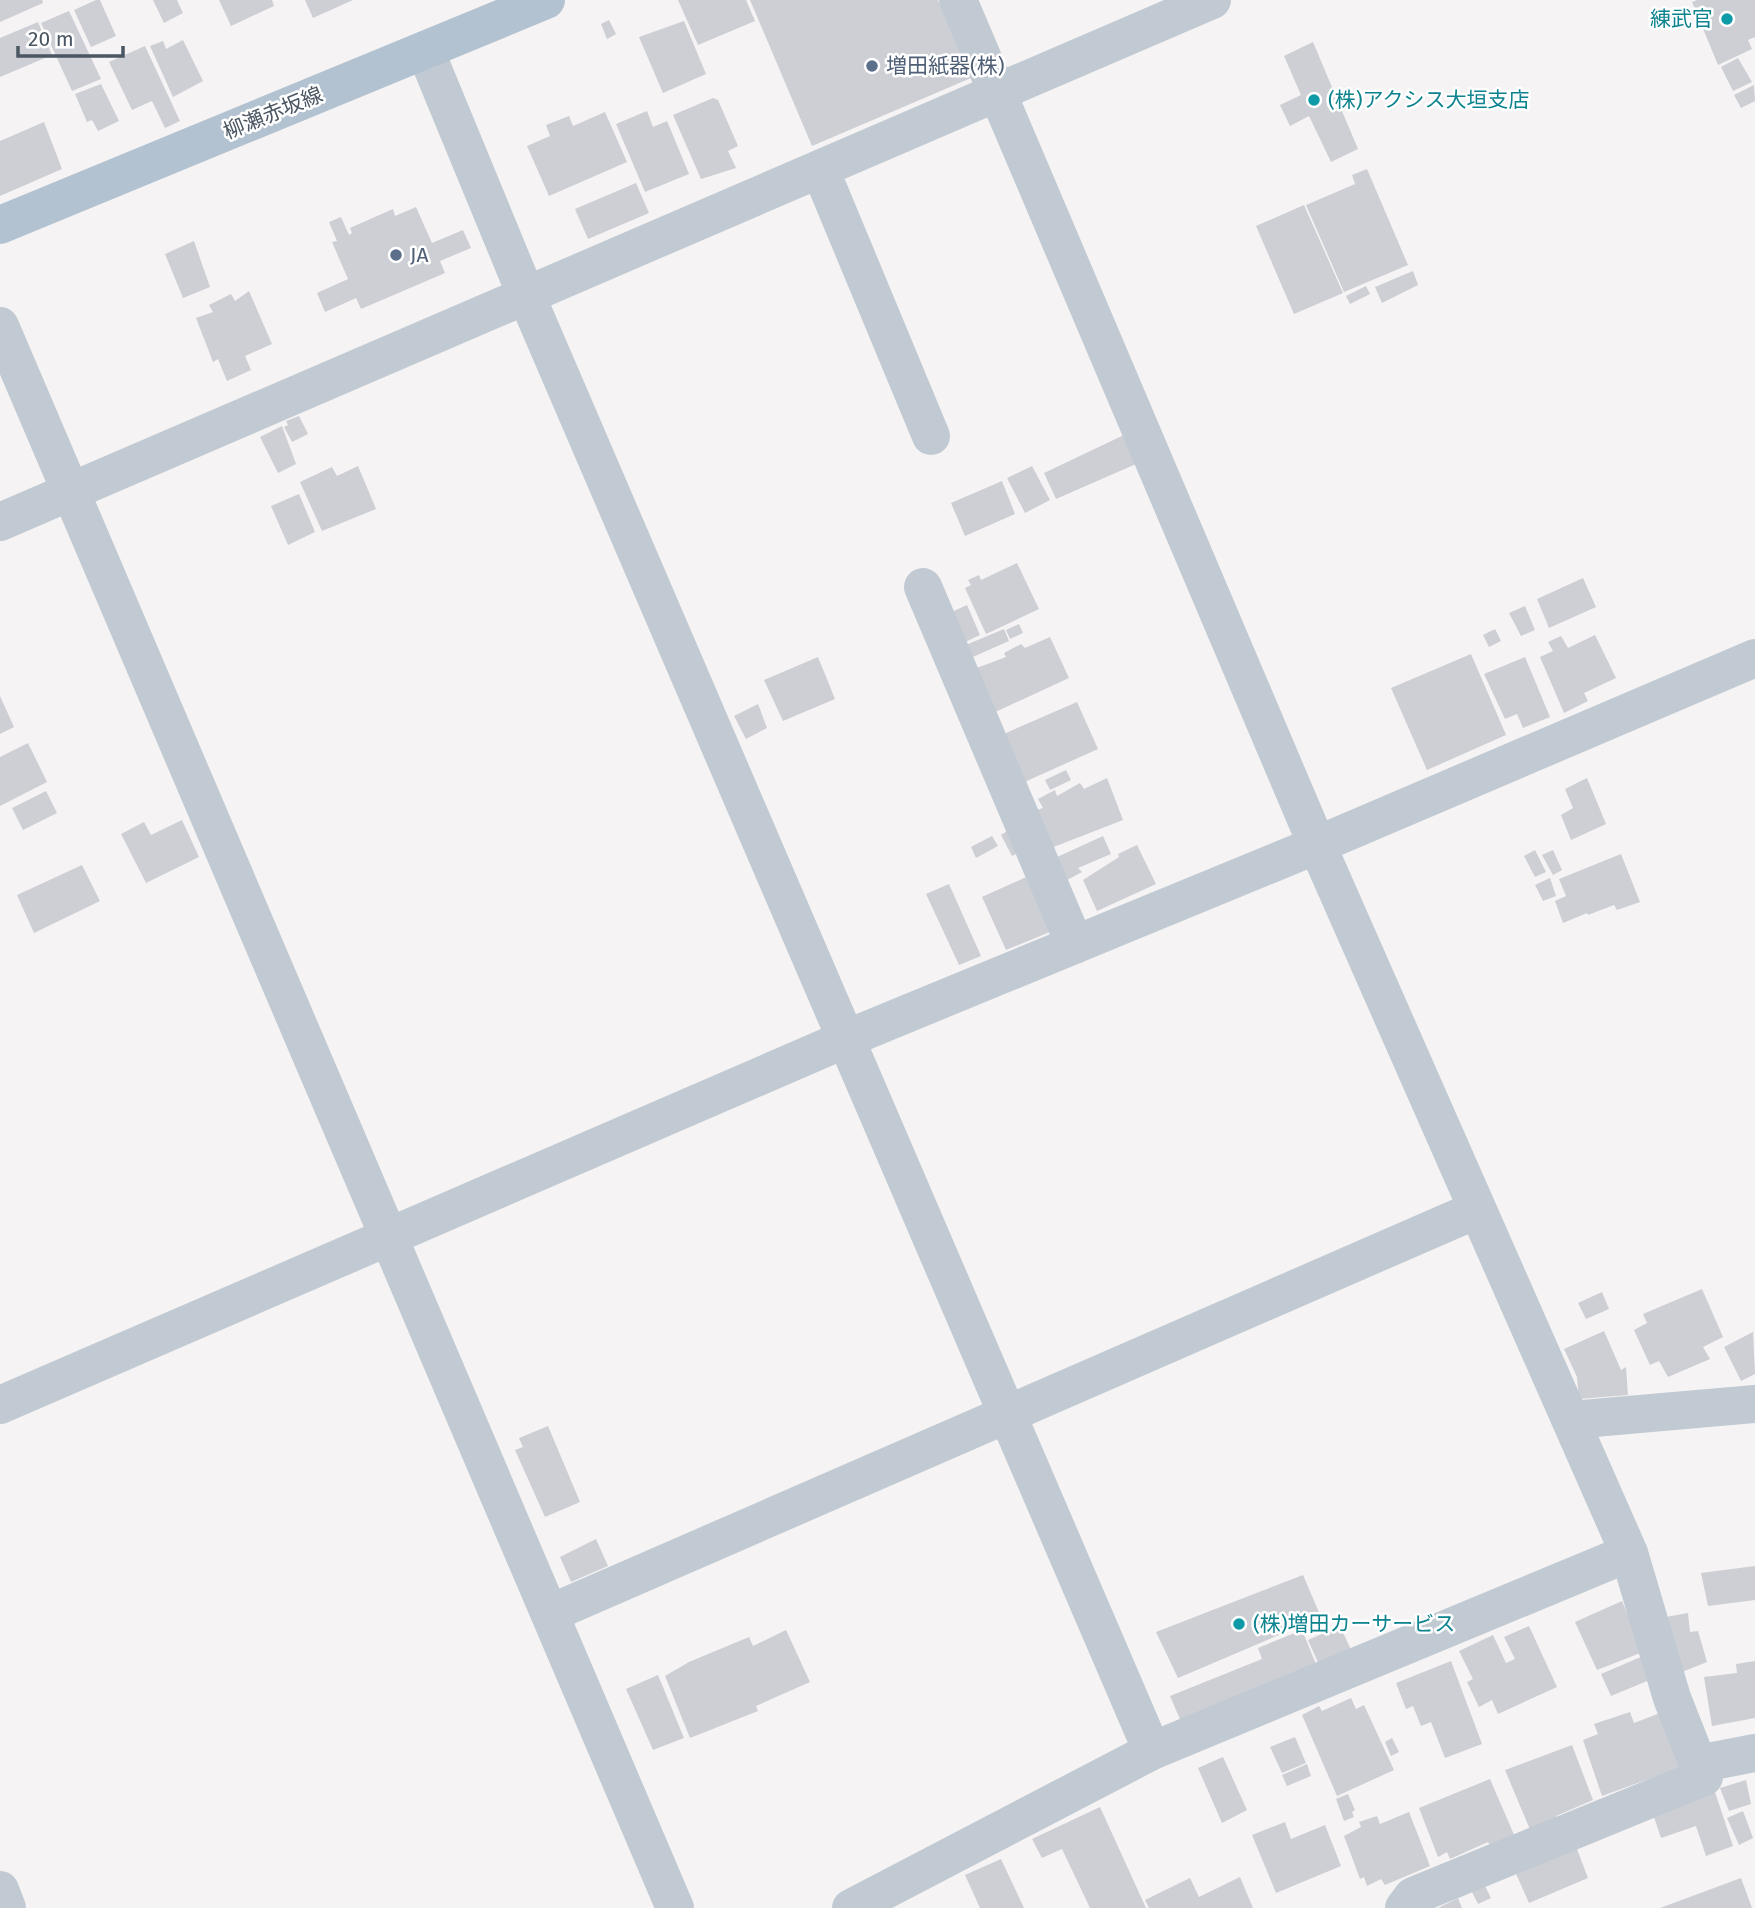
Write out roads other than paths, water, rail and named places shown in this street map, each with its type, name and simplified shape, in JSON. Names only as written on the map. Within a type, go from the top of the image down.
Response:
[{"type":"main road","name":"柳瀬赤坂線","points":[[0,225],[546,0]]},
{"type":"street","points":[[958,0],[1317,845],[1629,1553],[1672,1698],[1704,1777],[1424,1891],[1413,1896],[1404,1908]]},
{"type":"street","points":[[0,522],[1212,0]]},
{"type":"street","points":[[425,50],[527,295],[1153,1751]]},
{"type":"street","points":[[820,169],[931,436]]},
{"type":"street","points":[[0,326],[675,1908]]},
{"type":"street","points":[[923,587],[1075,945]]},
{"type":"street","points":[[0,1405],[848,1038],[1317,845],[1755,658]]},
{"type":"street","points":[[551,1613],[1476,1210]]},
{"type":"street","points":[[1571,1420],[1755,1404]]},
{"type":"street","points":[[851,1908],[1153,1751],[1629,1553]]},
{"type":"street","points":[[1698,1764],[1755,1753]]},
{"type":"street","points":[[0,1890],[7,1908]]},
{"type":"place","name":"練武官","points":[[1727,19]]},
{"type":"place","name":"増田紙器(株)","points":[[872,66]]},
{"type":"place","name":"(株)アクシス大垣支店","points":[[1314,100]]},
{"type":"place","name":"JA","points":[[396,255]]},
{"type":"place","name":"(株)増田カーサービス","points":[[1239,1624]]}]
